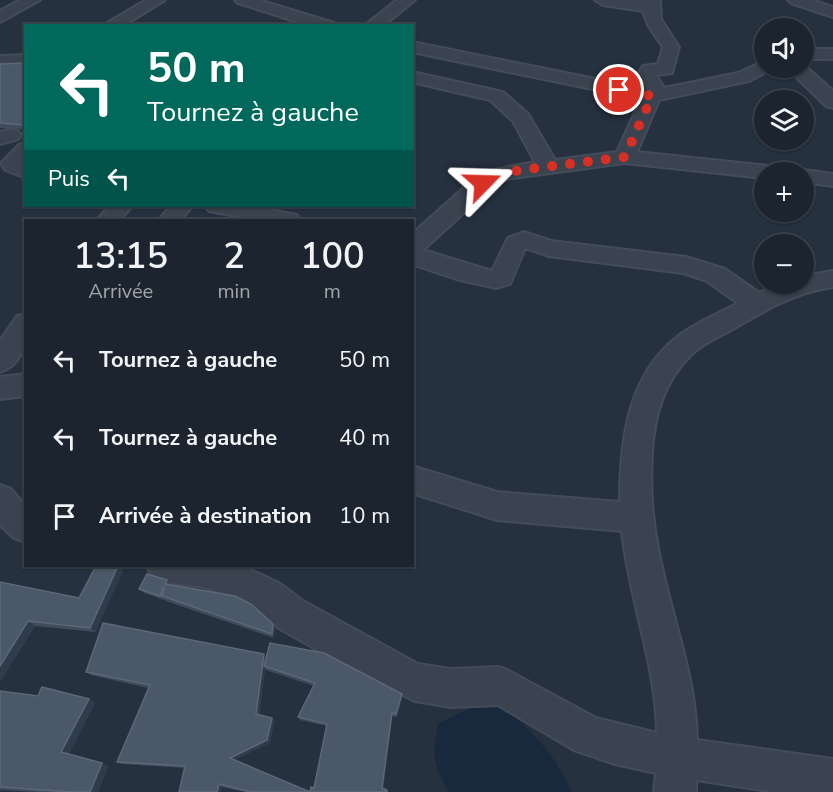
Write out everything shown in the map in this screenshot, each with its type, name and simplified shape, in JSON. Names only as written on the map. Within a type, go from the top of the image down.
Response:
[{"type":"street","points":[[0,17],[32,0]]},
{"type":"street","points":[[114,24],[158,0]]},
{"type":"street","points":[[243,0],[321,24]]},
{"type":"street","points":[[603,0],[651,3],[652,19],[671,47],[666,69],[649,70],[646,74],[656,95]]},
{"type":"street","points":[[796,0],[833,12]]},
{"type":"street","points":[[374,24],[400,2]]},
{"type":"street","points":[[414,47],[656,95],[735,80],[754,71]]},
{"type":"street","points":[[814,54],[833,54]]},
{"type":"street","points":[[0,61],[24,60]]},
{"type":"street","points":[[414,77],[496,96],[521,118],[548,166]]},
{"type":"street","points":[[810,78],[833,102]]},
{"type":"street","points":[[625,157],[656,95]]},
{"type":"street","points":[[12,141],[12,166],[24,171]]},
{"type":"street","points":[[414,245],[491,178],[521,170],[625,157],[754,170]]},
{"type":"street","points":[[814,177],[833,180]]},
{"type":"street","points":[[109,219],[120,207]]},
{"type":"street","points":[[171,219],[180,207]]},
{"type":"street","points":[[222,207],[284,219]]},
{"type":"street","points":[[414,256],[479,277],[496,280],[501,278],[516,243],[524,240],[549,248],[686,265],[716,275],[757,304]]},
{"type":"street","points":[[676,775],[676,706],[671,674],[647,581],[637,518],[639,436],[648,398],[668,364],[687,343],[757,304],[813,281],[833,279]]},
{"type":"street","points":[[13,379],[24,332]]},
{"type":"street","points":[[414,480],[497,506],[637,518]]},
{"type":"street","points":[[0,499],[8,512],[24,525]]},
{"type":"street","points":[[170,567],[239,580],[267,595],[290,614],[415,682],[433,687],[451,688],[498,686],[588,736],[676,775],[783,782],[833,780]]},
{"type":"water","points":[[500,703],[550,754],[572,792],[449,792],[435,759],[438,724],[468,709]]},
{"type":"building","points":[[24,63],[23,125],[0,123],[0,64]]},
{"type":"building","points":[[95,567],[118,567],[90,628],[28,621],[0,666],[0,582],[79,598]]},
{"type":"building","points":[[147,574],[167,580],[165,584],[235,596],[251,604],[273,624],[272,634],[162,596],[164,586],[160,596],[139,589]]},
{"type":"building","points":[[103,623],[264,654],[256,714],[272,718],[267,740],[230,758],[310,792],[251,792],[219,784],[217,792],[179,792],[185,766],[117,762],[150,685],[86,672]]},
{"type":"building","points":[[270,643],[324,653],[402,694],[396,714],[392,713],[382,788],[387,792],[310,792],[311,787],[314,788],[327,724],[298,717],[315,683],[264,666]]},
{"type":"building","points":[[42,687],[89,699],[61,752],[102,763],[90,792],[0,787],[0,691],[38,696]]},
{"type":"route","points":[[483,183],[500,174],[521,170],[625,157],[652,96],[619,90]]}]
